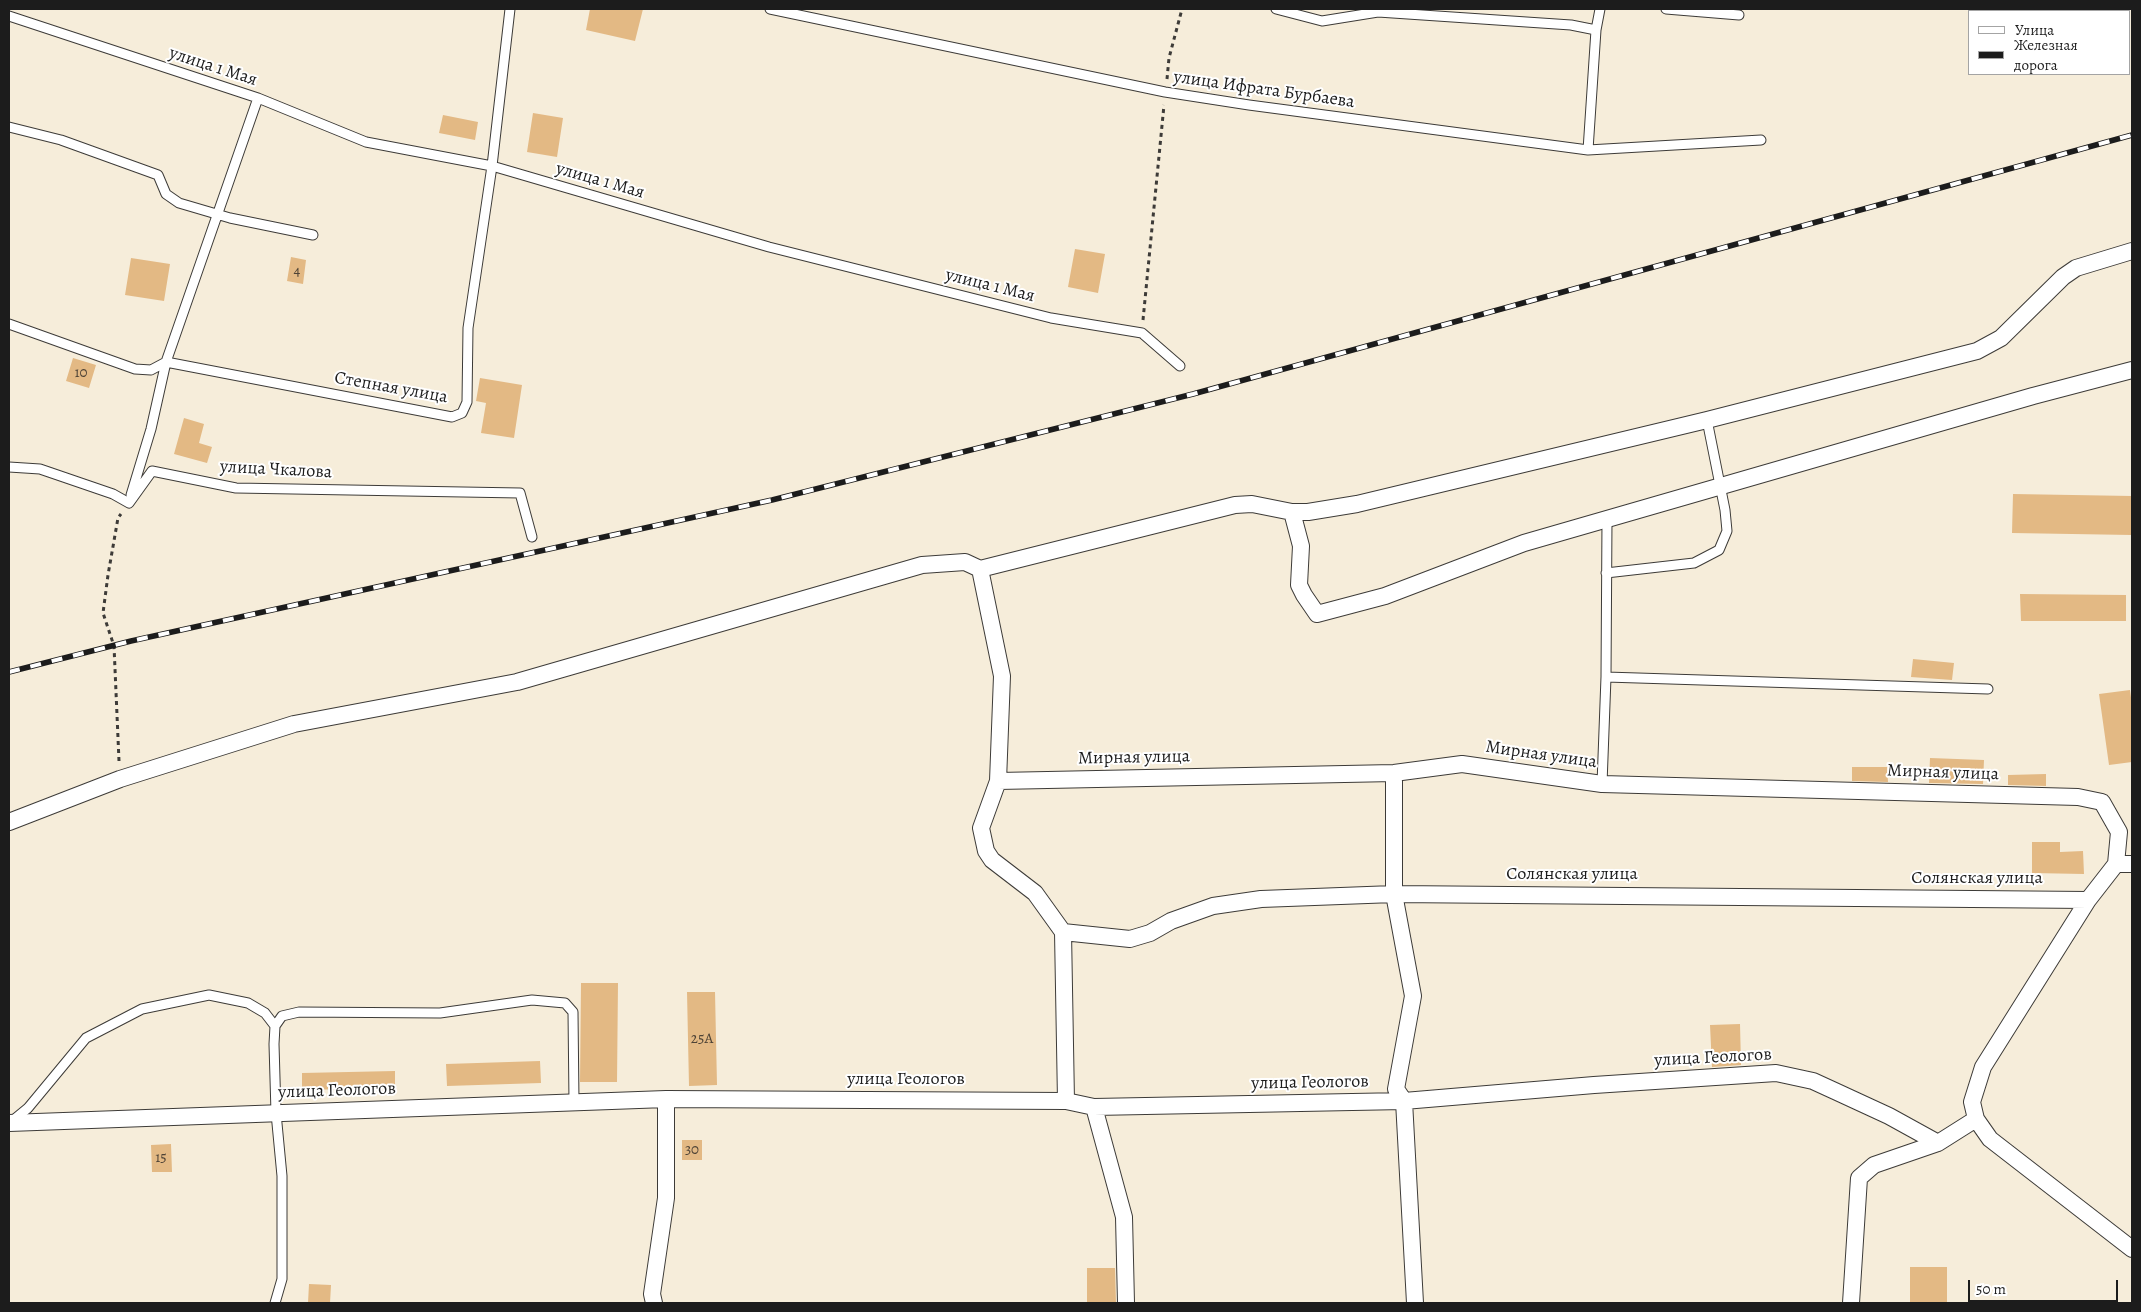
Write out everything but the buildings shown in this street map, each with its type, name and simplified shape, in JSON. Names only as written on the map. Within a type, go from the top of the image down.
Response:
[{"type":"street","points":[[9,822],[120,780],[294,724],[517,682],[922,565],[965,562],[980,569],[1235,505],[1252,504],[1292,512],[1308,512],[1357,504],[1706,420],[1977,351],[2001,338],[2064,277],[2076,268],[2132,251]]},
{"type":"street","points":[[1292,512],[1301,546],[1300,585],[1304,595],[1317,614],[1385,596],[1524,543],[1720,485],[2033,396],[2132,370]]},
{"type":"street","points":[[980,569],[1002,676],[998,781],[981,828],[986,851],[992,860],[1000,869],[1035,893],[1063,932],[1066,1101]]},
{"type":"street","name":"Мирная улица","points":[[998,781],[1394,772],[1462,764],[1602,784],[2078,797],[2102,802],[2119,832],[2124,864]]},
{"type":"street","points":[[1394,772],[1394,894],[1413,996],[1396,1089],[1404,1101],[1415,1303]]},
{"type":"street","points":[[2124,864],[2088,900],[1983,1067],[1972,1102],[1976,1119],[1990,1139],[2132,1249]]},
{"type":"street","name":"Солянская улица","points":[[1063,932],[1130,939],[1150,933],[1171,921],[1213,906],[1261,899],[1394,894],[2088,900]]},
{"type":"street","name":"улица Геологов","points":[[10,1123],[666,1099],[1066,1101],[1094,1107],[1404,1101],[1594,1085],[1776,1073],[1821,1085],[1875,1109],[1938,1143]]},
{"type":"street","points":[[654,1303],[652,1294],[666,1198],[666,1099]]},
{"type":"street","points":[[1094,1107],[1124,1217],[1126,1303]]},
{"type":"street","points":[[1851,1303],[1859,1178],[1874,1165],[1938,1143],[1976,1119]]},
{"type":"lane","name":"Степная улица","points":[[9,324],[135,369],[151,370],[166,362],[452,417],[462,413],[467,402],[468,328],[492,166],[510,9]]},
{"type":"lane","name":"улица Ифрата Бурбаева","points":[[770,9],[1165,92],[1248,105],[1588,150],[1760,140]]},
{"type":"lane","points":[[1276,9],[1322,20],[1378,12],[1571,25],[1596,30]]},
{"type":"lane","points":[[1588,150],[1596,30],[1600,9]]},
{"type":"lane","points":[[1666,9],[1739,15]]},
{"type":"lane","name":"улица 1 Мая","points":[[9,16],[258,98],[366,142],[492,166],[769,247],[1050,318],[1142,333]]},
{"type":"lane","points":[[9,467],[40,469],[113,494],[129,503],[151,429],[166,362],[216,213],[258,98]]},
{"type":"lane","points":[[9,127],[61,140],[158,174],[166,194],[179,203],[313,235]]},
{"type":"lane","points":[[1142,333],[1180,366]]},
{"type":"lane","points":[[1606,573],[1694,563],[1719,550],[1727,531],[1725,510],[1706,420]]},
{"type":"lane","name":"улица Чкалова","points":[[129,503],[152,470],[236,488],[520,493],[532,537]]},
{"type":"lane","points":[[1602,784],[1606,677],[1607,520]]},
{"type":"lane","points":[[1606,677],[1988,689]]},
{"type":"lane","points":[[10,1123],[28,1108],[86,1038],[142,1009],[209,995],[248,1003],[266,1014],[275,1026]]},
{"type":"lane","points":[[275,1303],[282,1279],[282,1176],[276,1113],[274,1044],[275,1026],[282,1016],[299,1012],[440,1013],[532,1000],[565,1003],[573,1012],[574,1102]]},
{"type":"path","points":[[1142,333],[1169,58],[1182,9]]},
{"type":"path","points":[[120,780],[114,646],[103,613],[118,518],[129,503]]},
{"type":"railway","points":[[9,672],[131,641],[772,500],[1193,394],[2132,135]]}]
